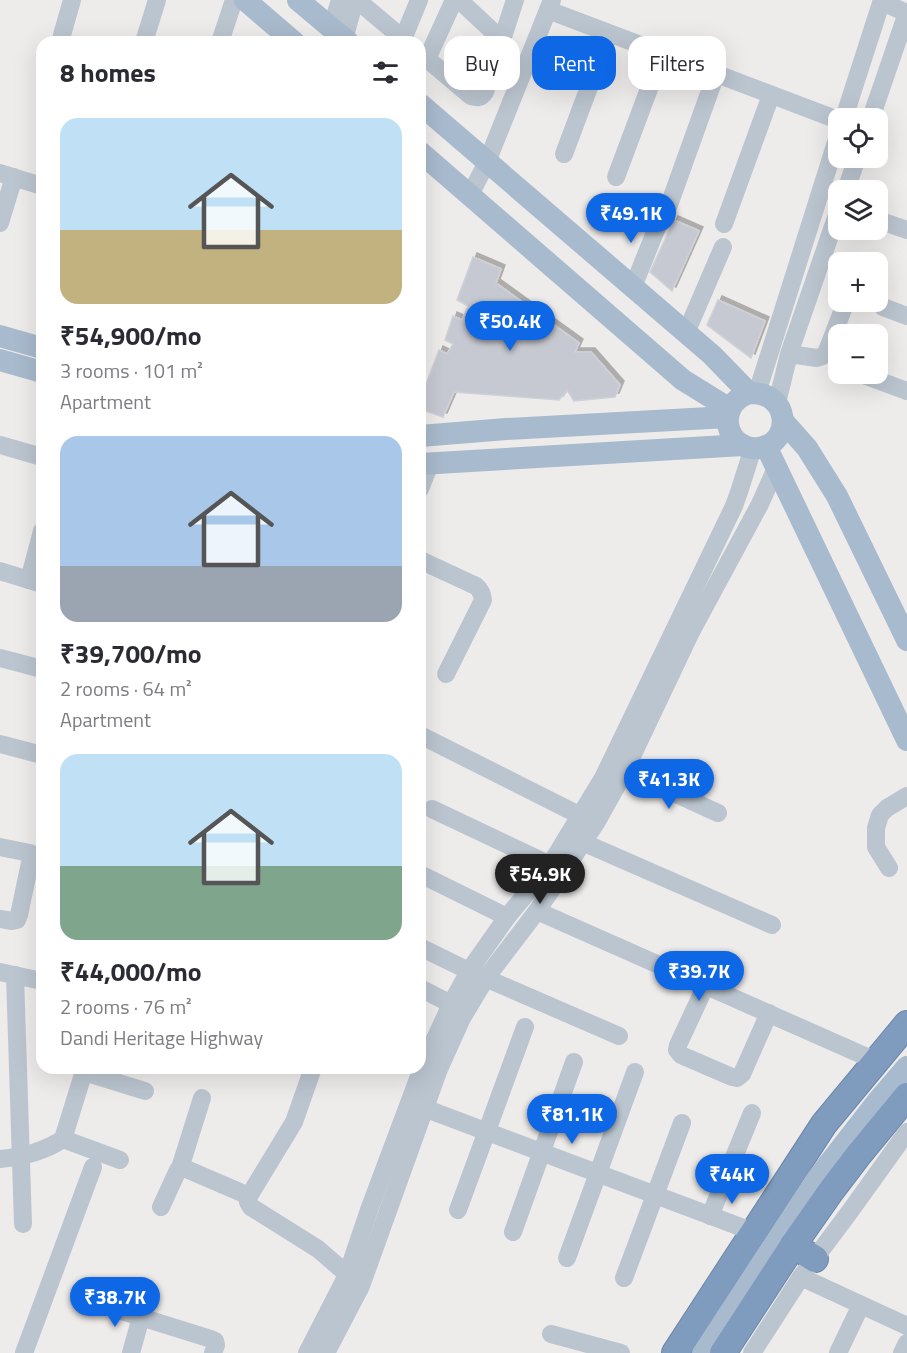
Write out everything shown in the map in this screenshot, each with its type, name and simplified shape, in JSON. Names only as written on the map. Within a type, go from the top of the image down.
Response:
[{"type":"highway","points":[[675,1353],[824,1124],[907,1024]]},
{"type":"highway","points":[[723,1353],[831,1191],[906,1099]]},
{"type":"highway","points":[[793,1245],[808,1268]]},
{"type":"main road","points":[[245,0],[287,36]]},
{"type":"main road","points":[[298,0],[341,36]]},
{"type":"main road","points":[[426,109],[767,403],[807,448],[837,496],[907,640]]},
{"type":"main road","points":[[426,157],[683,380],[729,413]]},
{"type":"main road","points":[[0,336],[36,346]]},
{"type":"main road","points":[[0,360],[36,370]]},
{"type":"main road","points":[[767,403],[738,399],[729,413],[728,426],[731,434],[736,441],[754,446],[776,468],[907,740]]},
{"type":"main road","points":[[426,464],[754,446],[773,442],[782,429],[767,403]]},
{"type":"main road","points":[[426,436],[729,413]]},
{"type":"main road","points":[[703,1353],[817,1179],[907,1067]]},
{"type":"street","points":[[62,35],[72,0]]},
{"type":"street","points":[[146,36],[158,0]]},
{"type":"street","points":[[222,36],[234,0]]},
{"type":"street","points":[[339,0],[341,36]]},
{"type":"street","points":[[341,36],[356,0],[400,36]]},
{"type":"street","points":[[406,36],[419,0]]},
{"type":"street","points":[[426,52],[454,0]]},
{"type":"street","points":[[459,0],[498,36]]},
{"type":"street","points":[[503,36],[516,0]]},
{"type":"street","points":[[847,108],[882,1],[907,13],[874,108]]},
{"type":"street","points":[[470,195],[487,162],[550,5],[628,41]]},
{"type":"street","points":[[564,154],[609,34]]},
{"type":"street","points":[[426,58],[444,73]]},
{"type":"street","points":[[726,78],[828,116]]},
{"type":"street","points":[[464,90],[477,98],[482,96],[486,90]]},
{"type":"street","points":[[616,177],[649,90]]},
{"type":"street","points":[[633,287],[666,210],[710,90]]},
{"type":"street","points":[[724,224],[771,95]]},
{"type":"street","points":[[767,403],[829,168]]},
{"type":"street","points":[[0,223],[7,175],[36,184]]},
{"type":"street","points":[[888,223],[907,230]]},
{"type":"street","points":[[767,403],[789,354],[828,240]]},
{"type":"street","points":[[686,333],[723,247]]},
{"type":"street","points":[[888,309],[907,316]]},
{"type":"street","points":[[789,354],[817,358],[823,356],[842,312]]},
{"type":"street","points":[[888,384],[907,391]]},
{"type":"street","points":[[0,446],[36,455]]},
{"type":"street","points":[[326,1353],[417,1106],[439,1069],[478,975],[507,917],[550,865],[576,839],[581,816],[603,778],[618,767],[734,506],[754,446]]},
{"type":"street","points":[[426,1054],[452,1004],[537,911],[691,632],[760,504],[776,468]]},
{"type":"street","points":[[426,563],[476,586],[480,589],[483,600],[446,674]]},
{"type":"street","points":[[0,572],[35,582]]},
{"type":"street","points":[[0,658],[36,667]]},
{"type":"street","points":[[426,738],[581,816]]},
{"type":"street","points":[[0,744],[36,753]]},
{"type":"street","points":[[618,767],[718,813]]},
{"type":"street","points":[[889,868],[876,847],[876,828],[880,814],[907,796]]},
{"type":"street","points":[[432,809],[550,865]]},
{"type":"street","points":[[576,839],[772,925]]},
{"type":"street","points":[[0,847],[25,851],[30,854],[31,858],[20,915],[17,920],[12,921],[0,919]]},
{"type":"street","points":[[426,876],[507,917]]},
{"type":"street","points":[[537,911],[876,1060]]},
{"type":"street","points":[[426,950],[619,1036]]},
{"type":"street","points":[[23,1224],[21,1156],[7,974],[36,980]]},
{"type":"street","points":[[706,986],[677,1050],[681,1055],[732,1077],[737,1078],[741,1074],[769,1013]]},
{"type":"street","points":[[426,991],[452,1004]]},
{"type":"street","points":[[458,1210],[525,1027]]},
{"type":"street","points":[[513,1232],[574,1062]]},
{"type":"street","points":[[567,1258],[635,1072]]},
{"type":"street","points":[[0,1159],[21,1156],[63,1139],[83,1074]]},
{"type":"street","points":[[96,1074],[145,1091]]},
{"type":"street","points":[[311,1074],[294,1122],[249,1196],[248,1202],[251,1207],[318,1249],[354,1280]]},
{"type":"street","points":[[417,1106],[421,1074]]},
{"type":"street","points":[[161,1207],[180,1168],[202,1098]]},
{"type":"street","points":[[417,1106],[754,1232]]},
{"type":"street","points":[[710,1216],[752,1113]]},
{"type":"street","points":[[624,1278],[682,1124]]},
{"type":"street","points":[[752,1353],[808,1268],[907,1132]]},
{"type":"street","points":[[63,1139],[120,1160]]},
{"type":"street","points":[[24,1353],[93,1167]]},
{"type":"street","points":[[180,1168],[249,1196]]},
{"type":"street","points":[[808,1268],[861,1305],[906,1321]]},
{"type":"street","points":[[307,1353],[354,1280]]},
{"type":"street","points":[[99,1304],[211,1338],[216,1346],[213,1353]]},
{"type":"street","points":[[838,1353],[861,1305]]},
{"type":"street","points":[[131,1353],[141,1317]]},
{"type":"street","points":[[550,1334],[621,1353]]},
{"type":"street","points":[[902,1353],[907,1343]]},
{"type":"building","points":[[674,220],[699,231],[672,291],[650,272]]},
{"type":"building","points":[[473,257],[501,269],[496,283],[579,343],[575,352],[591,352],[620,385],[615,397],[574,401],[567,390],[559,400],[454,392],[443,417],[426,411],[426,384],[439,350],[447,354],[453,344],[445,340],[453,316],[462,320],[468,306],[457,300]]},
{"type":"building","points":[[718,300],[765,321],[751,358],[707,325]]}]
